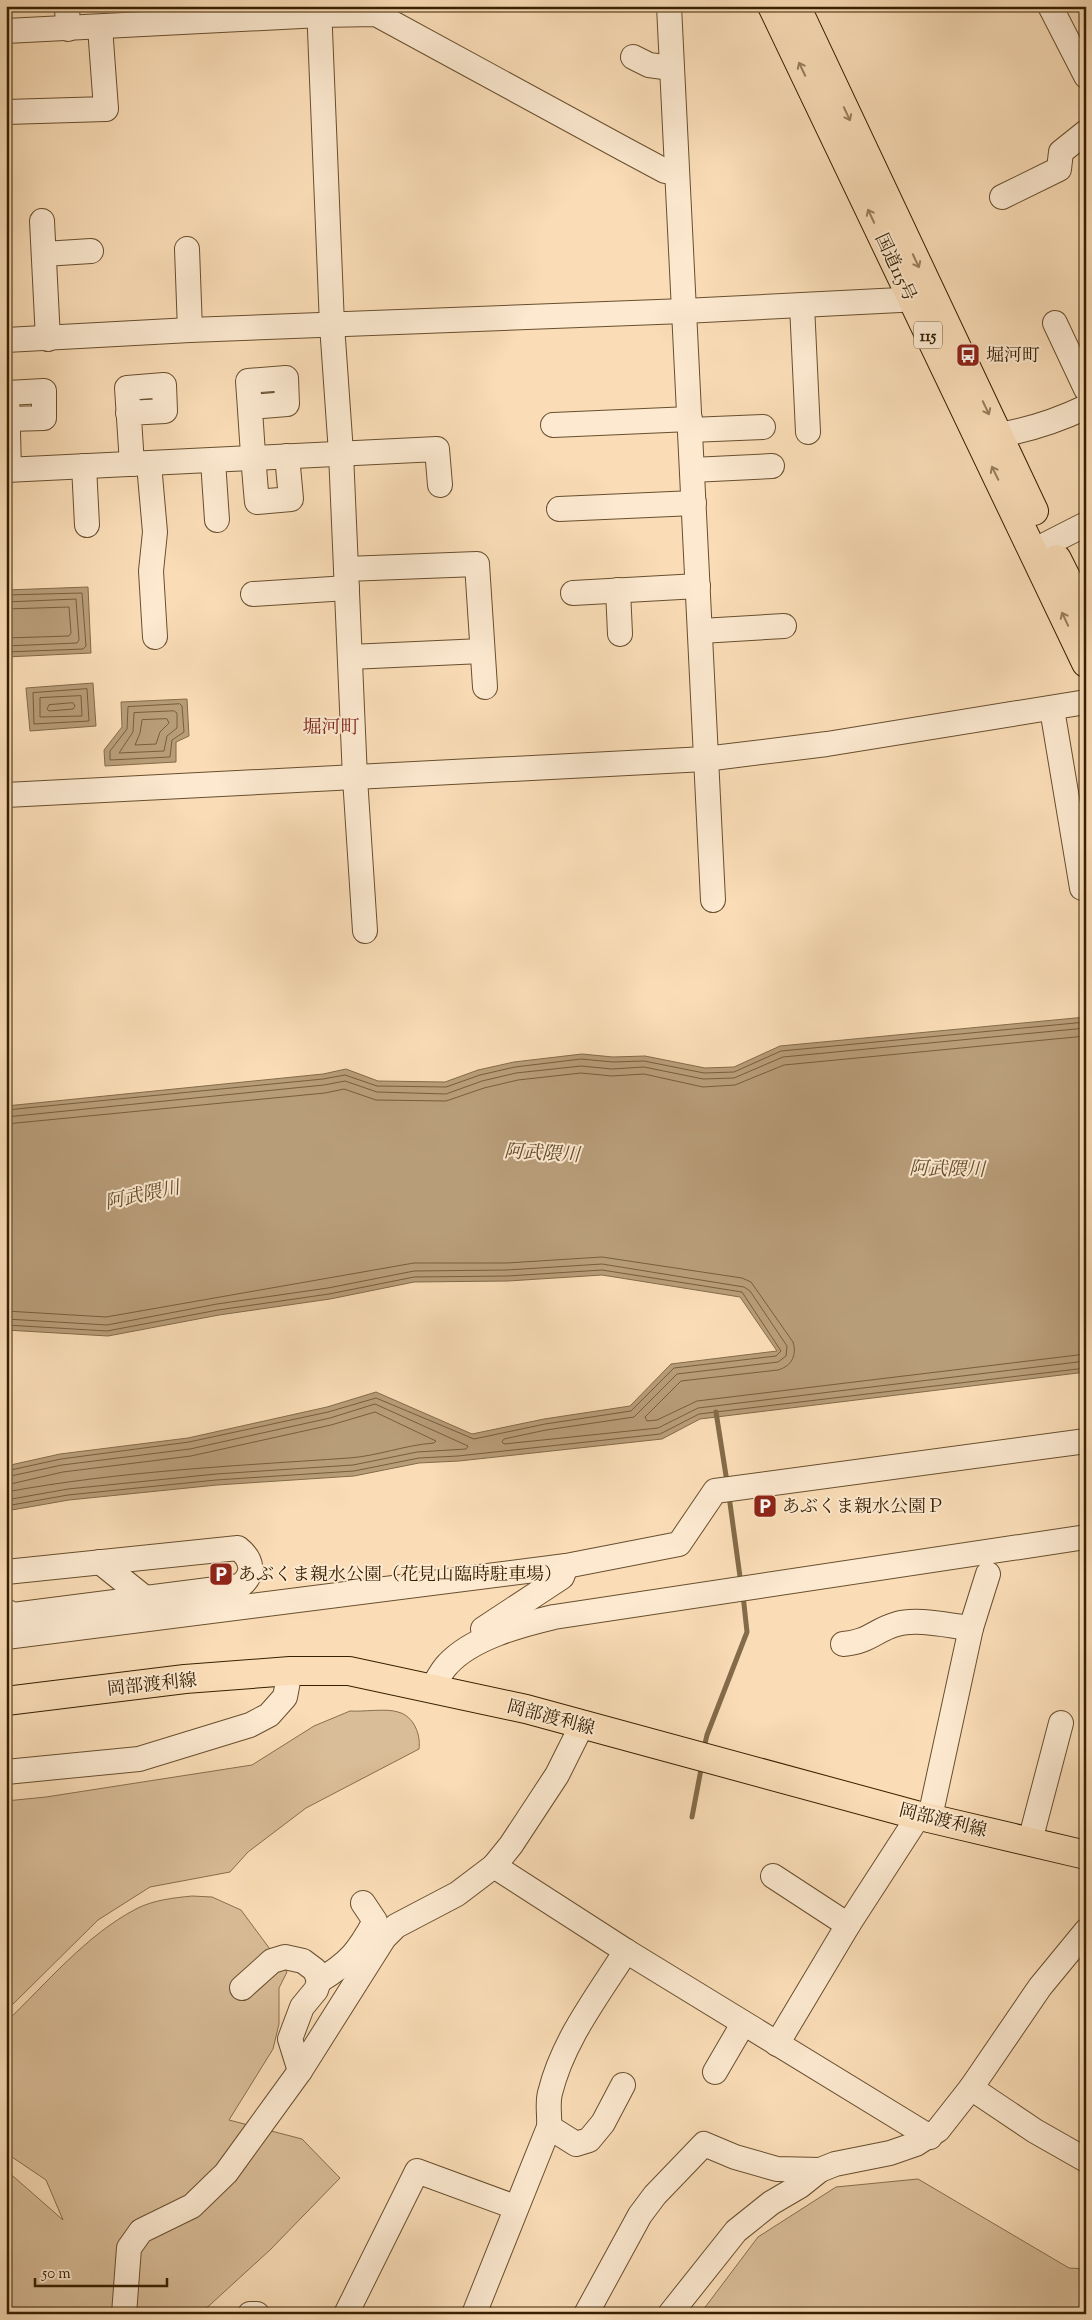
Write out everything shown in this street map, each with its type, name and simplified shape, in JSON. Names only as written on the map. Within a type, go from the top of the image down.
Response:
[{"type":"main road","name":"国道115号","points":[[772,6],[920,294],[1041,547],[1086,617]]},
{"type":"main road","name":"国道115号","points":[[796,6],[920,294],[998,435],[1086,663]]},
{"type":"main road","name":"岡部渡利線","points":[[6,1701],[186,1679],[290,1671],[349,1671],[526,1709],[923,1816],[1086,1855]]},
{"type":"street","points":[[669,6],[713,900]]},
{"type":"street","points":[[1050,6],[1086,76]]},
{"type":"street","points":[[6,31],[68,17],[100,27],[320,11],[376,14],[665,171],[677,173]]},
{"type":"street","points":[[320,11],[332,326],[341,453],[355,778],[364,931]]},
{"type":"street","points":[[6,112],[106,109],[100,27]]},
{"type":"street","points":[[633,57],[649,65],[672,68]]},
{"type":"street","points":[[1002,197],[1059,169],[1061,152],[1086,132]]},
{"type":"street","points":[[42,221],[48,339]]},
{"type":"street","points":[[187,249],[190,330]]},
{"type":"street","points":[[44,254],[91,251]]},
{"type":"street","points":[[6,340],[190,330],[684,311],[802,305],[920,294]]},
{"type":"street","points":[[802,305],[808,432]]},
{"type":"street","points":[[1055,323],[1086,389]]},
{"type":"street","points":[[250,406],[257,502],[291,499],[287,456]]},
{"type":"street","points":[[998,435],[1015,432],[1060,418],[1086,407]]},
{"type":"street","points":[[128,413],[155,532],[151,571],[155,637]]},
{"type":"street","points":[[9,419],[8,470],[341,453],[438,450],[440,485]]},
{"type":"street","points":[[553,425],[690,424],[763,427]]},
{"type":"street","points":[[213,461],[217,520]]},
{"type":"street","points":[[84,466],[87,525]]},
{"type":"street","points":[[692,470],[772,466]]},
{"type":"street","points":[[559,509],[694,503]]},
{"type":"street","points":[[1041,547],[1086,524]]},
{"type":"street","points":[[253,594],[347,578],[477,564],[485,687]]},
{"type":"street","points":[[573,593],[698,586]]},
{"type":"street","points":[[618,590],[620,634]]},
{"type":"street","points":[[701,631],[784,626]]},
{"type":"street","points":[[350,657],[482,651]]},
{"type":"street","points":[[6,795],[705,758],[827,744],[1086,702]]},
{"type":"street","points":[[1052,709],[1082,888]]},
{"type":"street","points":[[6,1637],[566,1566],[679,1544],[715,1490],[1086,1441]]},
{"type":"street","points":[[431,1690],[448,1664],[477,1642],[510,1628],[554,1617],[1086,1537]]},
{"type":"street","points":[[6,1572],[238,1548],[250,1562],[250,1575],[247,1581],[240,1586],[13,1615],[6,1611]]},
{"type":"street","points":[[103,1604],[137,1558]]},
{"type":"street","points":[[100,1562],[145,1598]]},
{"type":"street","points":[[448,1664],[449,1656],[459,1644],[562,1577],[566,1566]]},
{"type":"street","points":[[777,2044],[848,1925],[914,1823],[923,1816],[971,1628],[988,1574]]},
{"type":"street","points":[[843,1644],[858,1642],[884,1629],[904,1623],[971,1628]]},
{"type":"street","points":[[6,1772],[139,1759],[250,1725],[269,1714],[285,1697],[290,1671]]},
{"type":"street","points":[[1030,1841],[1062,1724]]},
{"type":"street","points":[[124,2314],[129,2248],[141,2231],[192,2206],[226,2173],[300,2071],[384,1938],[396,1926],[457,1894],[494,1866],[511,1845],[557,1775],[582,1725]]},
{"type":"street","points":[[494,1866],[743,2024],[930,2137]]},
{"type":"street","points":[[773,1876],[848,1925]]},
{"type":"street","points":[[319,1981],[342,1967],[359,1949],[376,1920],[363,1902]]},
{"type":"street","points":[[586,2314],[640,2215],[655,2195],[704,2144],[735,2157],[777,2169],[820,2170],[850,2160],[890,2153],[930,2137],[944,2124],[1040,1987],[1086,1931]]},
{"type":"street","points":[[474,2314],[515,2207],[549,2127],[550,2094],[558,2063],[568,2041],[626,1951]]},
{"type":"street","points":[[242,1988],[272,1961],[285,1957],[303,1961],[315,1970],[319,1981],[316,1990],[302,2008],[290,2040],[300,2071]]},
{"type":"street","points":[[715,2072],[743,2024]]},
{"type":"street","points":[[549,2127],[576,2144],[589,2140],[604,2123],[623,2086]]},
{"type":"street","points":[[971,2088],[1035,2131],[1086,2160]]},
{"type":"street","points":[[670,2314],[736,2231],[771,2203],[800,2186],[820,2170]]},
{"type":"street","points":[[346,2314],[418,2171],[515,2207]]},
{"type":"street","points":[[250,2314],[257,2314]]},
{"type":"shaded area","points":[[387,1710],[404,1714],[415,1727],[419,1738],[419,1749],[306,1808],[248,1852],[230,1872],[150,1887],[98,1920],[6,2011],[6,1801],[46,1797],[252,1765],[314,1726],[350,1711]]},
{"type":"shaded area","points":[[192,1896],[212,1897],[241,1910],[287,1972],[279,1988],[279,2024],[273,2049],[229,2120],[302,2139],[340,2178],[270,2250],[200,2314],[6,2314],[6,2170],[63,2220],[46,2180],[6,2153],[6,2022],[100,1932],[149,1903]]},
{"type":"shaded area","points":[[918,2179],[1069,2268],[1086,2269],[1086,2314],[700,2314],[758,2237],[836,2187]]},
{"type":"water","points":[[88,587],[91,653],[6,657],[6,590]]},
{"type":"water","points":[[93,683],[96,726],[30,731],[26,688]]},
{"type":"water","points":[[187,699],[189,736],[176,742],[176,762],[105,766],[104,750],[122,727],[121,702]]},
{"type":"water","name":"阿武隈川","points":[[1086,1017],[1086,1372],[700,1419],[662,1439],[459,1461],[419,1463],[354,1476],[217,1485],[69,1500],[6,1511],[6,1466],[60,1454],[188,1438],[327,1407],[376,1392],[472,1434],[544,1419],[630,1406],[671,1364],[777,1351],[740,1297],[602,1275],[508,1281],[414,1282],[330,1299],[219,1315],[108,1336],[6,1330],[6,1106],[323,1074],[346,1069],[378,1081],[445,1082],[478,1070],[514,1062],[582,1054],[613,1057],[645,1056],[705,1068],[734,1067],[780,1046]]},
{"type":"waterway","points":[[716,1412],[727,1482]]},
{"type":"waterway","points":[[729,1496],[741,1584]]},
{"type":"waterway","points":[[704,1748],[707,1735],[747,1632],[743,1595]]},
{"type":"waterway","points":[[692,1817],[702,1764]]},
{"type":"place","name":"堀河町","points":[[968,355]]},
{"type":"place","name":"あぶくま親水公園Ｐ","points":[[765,1506]]},
{"type":"place","name":"あぶくま親水公園（花見山臨時駐車場）","points":[[221,1574]]},
{"type":"district","name":"堀河町","points":[[331,726]]}]
